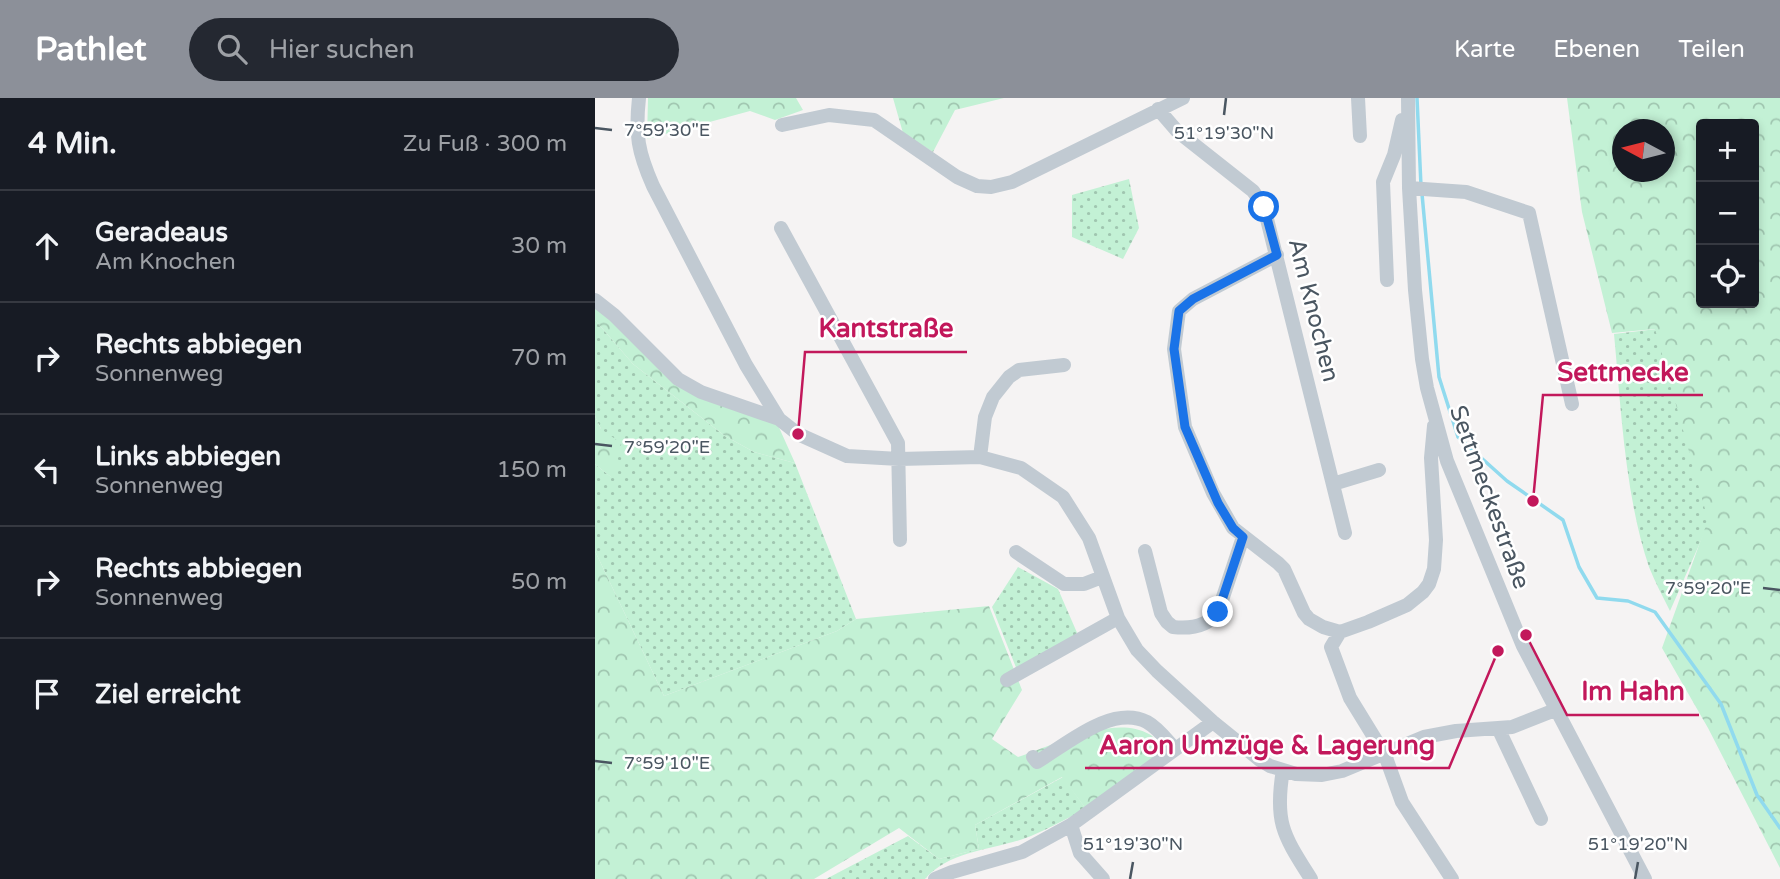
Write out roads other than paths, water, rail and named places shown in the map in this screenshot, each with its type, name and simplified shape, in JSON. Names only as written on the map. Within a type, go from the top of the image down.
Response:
[{"type":"street","points":[[639,98],[636,131],[644,166],[746,365],[779,419]]},
{"type":"street","points":[[789,124],[829,115],[874,120],[957,177],[977,186],[991,187],[1012,182],[1183,98]]},
{"type":"street","points":[[1358,98],[1360,136]]},
{"type":"street","points":[[1387,280],[1383,182],[1394,155],[1407,98]]},
{"type":"street","name":"Settmeckestraße","points":[[1407,98],[1413,188],[1415,290],[1422,359],[1447,460],[1523,646],[1645,879]]},
{"type":"street","name":"Am Knochen","points":[[1158,109],[1177,131],[1254,191],[1264,207],[1345,533]]},
{"type":"street","points":[[1413,188],[1466,192],[1529,213],[1572,404]]},
{"type":"street","points":[[781,228],[898,443],[900,540]]},
{"type":"street","points":[[1277,255],[1193,299],[1179,311],[1174,349],[1185,427],[1218,503],[1233,528],[1272,556],[1284,569],[1309,619],[1323,627],[1341,632]]},
{"type":"street","points":[[595,300],[614,315],[678,379],[701,392],[779,419],[798,434],[847,456],[899,459],[980,457],[1021,468],[1063,497],[1089,538],[1118,618],[1137,650],[1245,750],[1270,766],[1296,774],[1322,775],[1342,771],[1385,755],[1424,737],[1440,733],[1499,730],[1524,724],[1555,710]]},
{"type":"street","points":[[980,457],[985,417],[993,397],[1009,377],[1019,370],[1064,365]]},
{"type":"street","points":[[1435,418],[1431,458],[1436,540],[1432,578],[1423,592],[1406,605],[1341,632],[1331,647],[1350,698],[1385,755],[1402,803],[1452,879]]},
{"type":"street","points":[[1333,484],[1379,470]]},
{"type":"street","points":[[1145,551],[1164,617],[1173,626],[1193,627],[1210,621],[1218,612],[1243,537]]},
{"type":"street","points":[[1016,552],[1064,584],[1084,584],[1102,577]]},
{"type":"street","points":[[1007,680],[1118,618]]},
{"type":"street","points":[[1034,757],[1037,762],[1097,725],[1128,717],[1145,721],[1175,749]]},
{"type":"street","points":[[935,879],[1022,852],[1071,825],[1213,722]]},
{"type":"street","points":[[1499,730],[1541,819]]},
{"type":"street","points":[[1283,771],[1279,798],[1282,827],[1287,841],[1311,879]]},
{"type":"street","points":[[1071,825],[1080,853],[1103,879]]},
{"type":"waterway","points":[[1417,98],[1421,186]]},
{"type":"waterway","points":[[1422,194],[1439,377],[1458,437],[1507,481],[1563,520],[1579,567],[1597,598],[1628,601],[1655,612],[1721,704],[1757,795],[1780,828]]},
{"type":"place","name":"Kantstraße","points":[[798,434]]},
{"type":"place","name":"Settmecke","points":[[1533,501]]},
{"type":"place","name":"Im Hahn","points":[[1526,635]]},
{"type":"place","name":"Aaron Umzüge & Lagerung","points":[[1498,651]]}]
